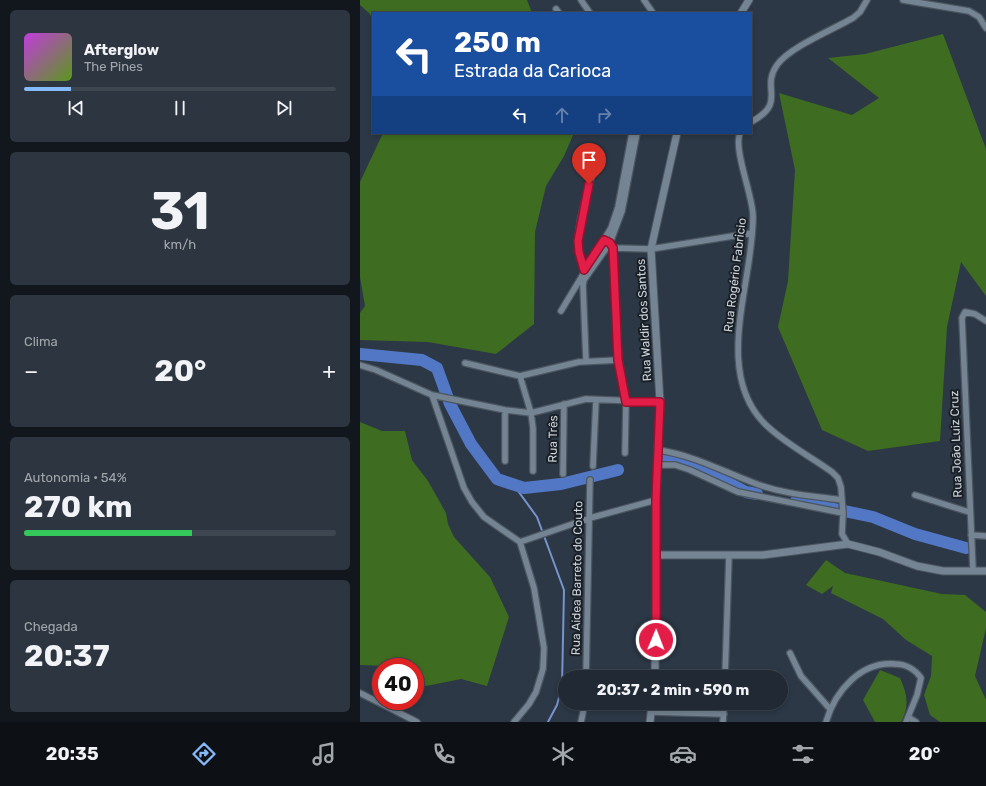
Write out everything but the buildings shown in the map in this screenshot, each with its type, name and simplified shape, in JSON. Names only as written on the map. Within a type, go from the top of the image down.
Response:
[{"type":"street","points":[[581,0],[589,12]]},
{"type":"street","points":[[644,0],[653,12]]},
{"type":"street","points":[[742,12],[749,0]]},
{"type":"street","points":[[752,122],[763,116],[771,104],[772,73],[782,58],[853,18],[860,12],[867,0]]},
{"type":"street","points":[[902,0],[969,11],[979,17],[986,28]]},
{"type":"street","points":[[561,311],[615,219],[632,134]]},
{"type":"street","name":"Rua Waldir dos Santos","points":[[625,453],[626,402],[618,360],[612,245],[622,211],[637,134]]},
{"type":"street","name":"Rua Waldir dos Santos","points":[[655,670],[656,500],[660,402],[651,249],[677,134]]},
{"type":"street","name":"Rua Rogério Fabricio","points":[[740,134],[739,146],[753,215],[752,233],[738,332],[739,368],[743,385],[752,407],[764,423],[835,475],[841,487],[843,513],[842,534],[848,544]]},
{"type":"street","points":[[584,270],[579,252],[578,241],[586,196],[596,160]]},
{"type":"street","points":[[604,240],[612,245],[651,249],[752,233]]},
{"type":"street","name":"Rua Waldir dos Santos","points":[[586,361],[584,280],[612,245]]},
{"type":"street","name":"Rua João Luiz Cruz","points":[[973,570],[970,512],[969,438],[962,318],[965,312],[970,312],[986,321]]},
{"type":"street","points":[[465,363],[520,376],[586,361],[618,360]]},
{"type":"street","points":[[360,365],[376,370],[432,395],[505,410],[531,413],[586,399],[626,402],[660,402]]},
{"type":"street","points":[[520,376],[531,413],[533,428],[533,471]]},
{"type":"street","points":[[432,395],[464,488],[472,502],[484,517],[520,542],[534,588],[544,648],[543,669],[536,692],[529,704],[514,722]]},
{"type":"street","points":[[593,466],[596,400]]},
{"type":"street","name":"Rua Três","points":[[563,474],[564,404]]},
{"type":"street","points":[[505,410],[505,461]]},
{"type":"street","points":[[658,450],[685,455],[704,461],[754,483],[772,488],[842,500]]},
{"type":"street","points":[[658,465],[675,465],[690,470],[743,494],[843,513]]},
{"type":"street","name":"Rua Aidea Barreto do Couto","points":[[586,670],[590,480]]},
{"type":"street","points":[[915,495],[970,512]]},
{"type":"street","points":[[520,542],[590,518],[656,500]]},
{"type":"street","points":[[971,535],[986,536]]},
{"type":"street","points":[[656,555],[763,555],[848,544],[879,552],[917,566],[943,571],[986,571]]},
{"type":"street","points":[[725,670],[729,555]]},
{"type":"street","points":[[790,653],[801,676],[830,709]]},
{"type":"street","points":[[826,722],[830,709],[841,690],[860,673],[874,664],[899,664],[917,672],[921,678],[921,683],[907,719],[916,722]]},
{"type":"street","points":[[360,693],[417,722]]},
{"type":"street","points":[[581,722],[584,710]]},
{"type":"street","points":[[723,722],[724,710]]},
{"type":"street","points":[[650,722],[651,712],[724,714]]},
{"type":"green space","points":[[360,0],[527,0],[532,12],[372,12],[372,19],[370,14],[360,5]]},
{"type":"green space","points":[[943,34],[986,149],[986,296],[961,262],[947,327],[940,441],[868,451],[822,430],[778,327],[788,281],[795,170],[779,93],[852,115],[879,98],[828,58],[865,54]]},
{"type":"green space","points":[[383,134],[574,134],[564,156],[546,186],[535,232],[534,324],[496,354],[428,342],[360,340],[360,313],[365,306],[360,277],[360,182]]},
{"type":"green space","points":[[360,422],[382,431],[405,431],[412,460],[428,481],[446,513],[448,524],[454,537],[490,577],[509,617],[487,686],[461,679],[424,685],[424,658],[372,658],[372,665],[360,665]]},
{"type":"green space","points":[[826,560],[845,573],[942,594],[965,595],[986,612],[986,628],[975,676],[986,700],[986,722],[940,722],[930,715],[924,695],[931,676],[932,656],[906,640],[883,619],[831,593],[833,586],[822,594],[806,585]]},
{"type":"green space","points":[[880,670],[900,678],[906,694],[906,710],[901,722],[875,722],[863,700]]},
{"type":"waterway","points":[[360,354],[422,360],[437,368],[450,404],[471,444],[497,479],[524,488],[561,484],[618,470]]},
{"type":"waterway","points":[[665,458],[707,472],[746,492],[757,494]]},
{"type":"waterway","points":[[513,484],[537,517],[564,590],[562,686],[557,705],[548,722]]},
{"type":"waterway","points":[[796,501],[873,517],[915,534],[966,548]]},
{"type":"route","points":[[589,184],[578,241],[579,252],[584,270],[604,240],[610,243],[613,248],[618,360],[626,402],[660,402],[656,500],[656,640]]}]
